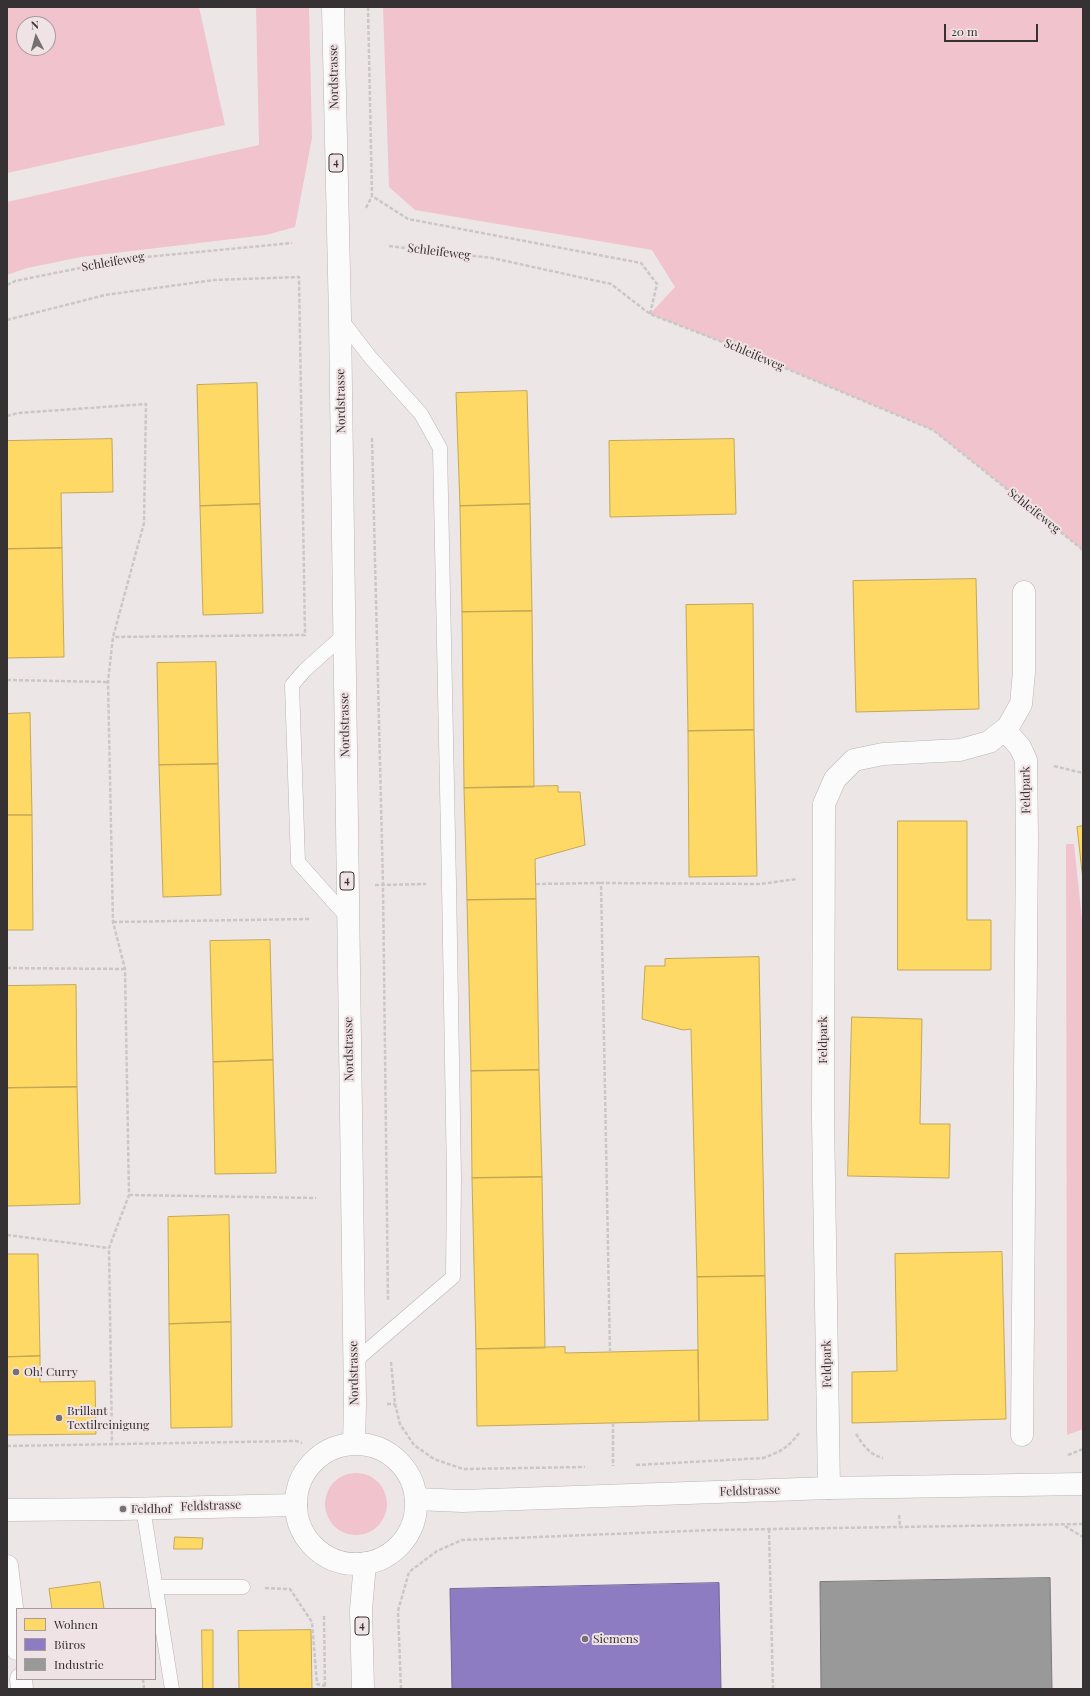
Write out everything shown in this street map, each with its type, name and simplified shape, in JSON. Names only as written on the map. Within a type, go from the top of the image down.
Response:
[{"type":"street","name":"Nordstrasse","points":[[333,7],[340,318],[354,1444]]},
{"type":"street","name":"Feldpark","points":[[829,1488],[823,1119],[822,877],[824,804],[834,779],[854,760],[883,754],[960,750],[988,742],[1008,727],[1020,704],[1024,672],[1024,592]]},
{"type":"street","name":"Feldpark","points":[[1004,730],[1020,747],[1026,760],[1027,838],[1022,1435]]},
{"type":"street","points":[[354,1444],[372,1446],[389,1453],[403,1465],[412,1481],[416,1499],[415,1517],[408,1534],[397,1548],[382,1558],[365,1563],[342,1561],[331,1558],[317,1549],[306,1536],[299,1521],[296,1504],[298,1486],[307,1470],[320,1456],[336,1447],[354,1444]]},
{"type":"street","name":"Feldstrasse","points":[[416,1499],[462,1501],[829,1488],[1083,1484]]},
{"type":"street","name":"Feldstrasse","points":[[7,1510],[296,1504]]},
{"type":"street","name":"4","points":[[363,1689],[361,1610],[365,1563]]},
{"type":"street","points":[[7,1566],[16,1642]]},
{"type":"lane","points":[[340,318],[370,357],[421,414],[440,448],[454,1178],[452,1277],[354,1362]]},
{"type":"lane","points":[[344,635],[305,670],[292,685],[298,862],[348,918]]},
{"type":"lane","points":[[143,1508],[172,1689]]},
{"type":"lane","points":[[156,1587],[243,1587]]},
{"type":"path","points":[[368,7],[372,196],[408,219],[641,263],[656,284],[650,314]]},
{"type":"path","name":"Schleifeweg","points":[[7,284],[15,281],[125,258],[292,242]]},
{"type":"path","name":"Schleifeweg","points":[[389,246],[492,258],[611,284],[650,314],[725,343],[934,430],[1083,550]]},
{"type":"path","points":[[7,320],[105,295],[214,280],[298,277],[305,635],[113,637]]},
{"type":"path","points":[[7,416],[18,413],[146,404],[144,523],[113,637],[108,682],[113,922],[125,969],[129,1195],[110,1248],[112,1444]]},
{"type":"path","points":[[7,680],[108,682]]},
{"type":"path","points":[[536,884],[760,884],[822,877]]},
{"type":"path","points":[[601,883],[610,1352]]},
{"type":"path","points":[[347,885],[449,884]]},
{"type":"path","points":[[113,922],[309,919]]},
{"type":"path","points":[[7,968],[125,969]]},
{"type":"path","points":[[129,1195],[316,1198]]},
{"type":"path","points":[[7,1235],[110,1248]]},
{"type":"path","points":[[387,1404],[395,1404]]},
{"type":"path","points":[[613,1423],[613,1466]]},
{"type":"path","points":[[854,1431],[872,1453],[890,1459]]},
{"type":"path","points":[[7,1446],[296,1441],[302,1443]]},
{"type":"path","points":[[401,1689],[398,1612],[409,1572],[437,1551],[462,1540],[712,1530],[900,1526],[1065,1526],[1083,1524]]},
{"type":"path","points":[[1065,1526],[1083,1537]]},
{"type":"path","points":[[769,1529],[773,1689]]},
{"type":"path","points":[[243,1587],[290,1589],[312,1622],[316,1684],[325,1688],[324,1616]]},
{"type":"shaded area","points":[[7,7],[199,7],[225,125],[7,173]]},
{"type":"shaded area","points":[[256,7],[309,7],[312,138],[295,227],[266,235],[81,257],[27,268],[7,275],[7,202],[259,145]]},
{"type":"shaded area","points":[[383,7],[1083,7],[1083,550],[933,430],[725,343],[650,314],[675,287],[652,250],[415,210],[389,187]]},
{"type":"shaded area","points":[[1066,844],[1074,844],[1083,929],[1083,1429],[1067,1435]]},
{"type":"shaded area","points":[[350,1473],[362,1473],[378,1482],[385,1492],[387,1504],[385,1516],[378,1526],[362,1535],[350,1535],[339,1530],[330,1521],[325,1510],[325,1498],[330,1487],[339,1478]]},
{"type":"building: Wohnen","points":[[257,383],[260,504],[200,506],[197,385]]},
{"type":"building: Wohnen","points":[[527,391],[530,504],[460,506],[456,393]]},
{"type":"building: Wohnen","points":[[112,439],[113,492],[61,493],[62,548],[7,549],[7,441]]},
{"type":"building: Wohnen","points":[[734,439],[736,514],[610,517],[609,441]]},
{"type":"building: Wohnen","points":[[260,504],[263,613],[203,615],[200,506]]},
{"type":"building: Wohnen","points":[[530,504],[532,611],[462,612],[460,506]]},
{"type":"building: Wohnen","points":[[62,548],[64,657],[7,658],[7,549]]},
{"type":"building: Wohnen","points":[[976,579],[979,709],[856,712],[853,581]]},
{"type":"building: Wohnen","points":[[753,604],[754,730],[688,731],[686,605]]},
{"type":"building: Wohnen","points":[[532,611],[534,787],[464,788],[462,612]]},
{"type":"building: Wohnen","points":[[216,662],[218,764],[159,765],[157,663]]},
{"type":"building: Wohnen","points":[[30,713],[32,815],[7,815],[7,714]]},
{"type":"building: Wohnen","points":[[754,730],[757,876],[689,877],[688,731]]},
{"type":"building: Wohnen","points":[[218,764],[221,895],[163,897],[159,765]]},
{"type":"building: Wohnen","points":[[558,786],[558,792],[580,792],[585,845],[535,859],[536,899],[467,900],[464,788]]},
{"type":"building: Wohnen","points":[[7,815],[32,815],[33,930],[7,930]]},
{"type":"building: Wohnen","points":[[898,821],[967,821],[967,920],[991,920],[991,970],[898,970]]},
{"type":"building: Wohnen","points":[[1083,826],[1083,880],[1077,827]]},
{"type":"building: Wohnen","points":[[536,899],[539,1070],[471,1071],[467,900]]},
{"type":"building: Wohnen","points":[[270,940],[273,1060],[213,1062],[210,941]]},
{"type":"building: Wohnen","points":[[759,957],[765,1276],[697,1277],[691,1029],[683,1030],[642,1019],[645,966],[665,966],[665,959]]},
{"type":"building: Wohnen","points":[[76,985],[77,1087],[7,1088],[7,986]]},
{"type":"building: Wohnen","points":[[852,1017],[922,1019],[920,1124],[950,1124],[949,1178],[848,1176]]},
{"type":"building: Wohnen","points":[[273,1060],[276,1173],[215,1174],[213,1062]]},
{"type":"building: Wohnen","points":[[539,1070],[542,1177],[472,1178],[471,1071]]},
{"type":"building: Wohnen","points":[[77,1087],[80,1204],[7,1206],[7,1088]]},
{"type":"building: Wohnen","points":[[542,1177],[545,1348],[476,1349],[472,1178]]},
{"type":"building: Wohnen","points":[[229,1215],[231,1322],[169,1324],[168,1217]]},
{"type":"building: Wohnen","points":[[1002,1252],[1006,1419],[852,1423],[852,1372],[897,1371],[895,1254]]},
{"type":"building: Wohnen","points":[[7,1254],[38,1254],[40,1356],[7,1357]]},
{"type":"building: Wohnen","points":[[765,1276],[768,1420],[699,1421],[697,1277]]},
{"type":"building: Wohnen","points":[[231,1322],[232,1427],[171,1428],[169,1324]]},
{"type":"building: Wohnen","points":[[565,1347],[565,1353],[698,1350],[699,1421],[477,1426],[476,1349]]},
{"type":"building: Wohnen","points":[[40,1356],[40,1382],[95,1381],[96,1434],[7,1435],[7,1357]]},
{"type":"building: Wohnen","points":[[175,1537],[203,1538],[202,1549],[174,1549]]},
{"type":"building: Wohnen","points":[[100,1582],[104,1608],[52,1608],[49,1589]]},
{"type":"building: Wohnen","points":[[202,1630],[213,1630],[213,1689],[203,1689]]},
{"type":"building: Wohnen","points":[[311,1630],[312,1689],[239,1689],[238,1631]]},
{"type":"building: Büros","name":"Siemens","points":[[719,1583],[721,1689],[452,1689],[450,1589]]},
{"type":"building: Industrie","points":[[1050,1578],[1052,1689],[821,1689],[820,1582]]},
{"type":"place","name":"Oh! Curry","points":[[16,1372]]},
{"type":"place","name":"Brillant Textilreinigung","points":[[59,1418]]},
{"type":"place","name":"Feldhof","points":[[123,1509]]},
{"type":"place","name":"Siemens","points":[[585,1639]]}]
